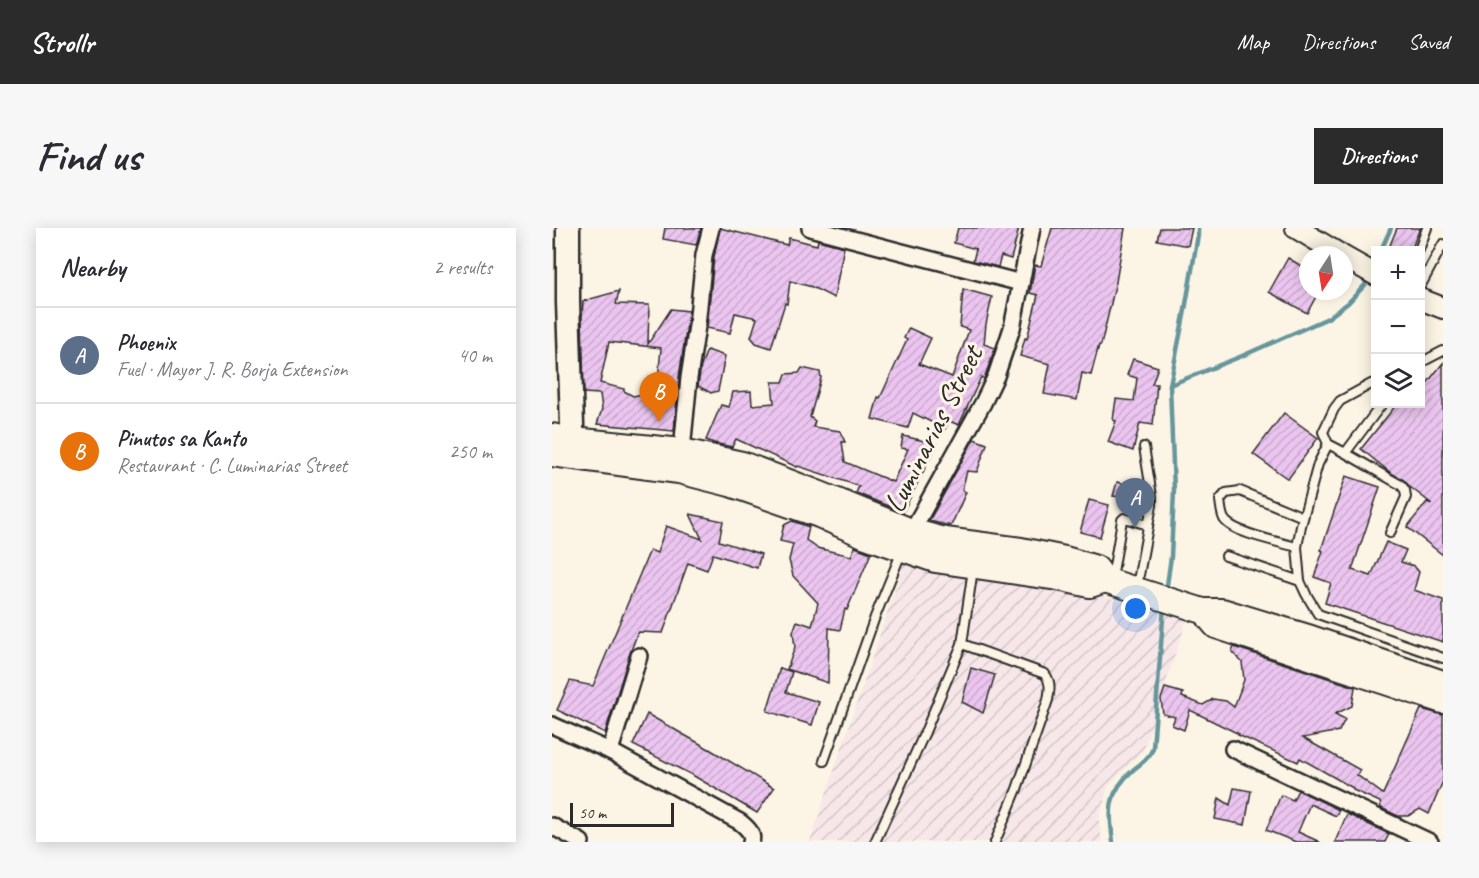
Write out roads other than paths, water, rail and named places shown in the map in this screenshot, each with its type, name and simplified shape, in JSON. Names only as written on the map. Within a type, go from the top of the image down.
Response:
[{"type":"main road","points":[[568,228],[570,368],[563,447],[681,461],[742,464],[820,494],[907,540],[945,540],[975,555],[1032,552],[1095,568],[1108,581],[1203,611],[1222,611],[1314,626],[1352,661],[1443,701]]},
{"type":"main road","points":[[1203,611],[1216,626],[1443,682]]},
{"type":"street","points":[[681,461],[704,255],[711,228]]},
{"type":"street","points":[[810,228],[1021,283]]},
{"type":"street","name":"Luminarias Street","points":[[907,540],[996,376],[1012,328],[1032,228]]},
{"type":"street","points":[[1296,228],[1327,246]]},
{"type":"street","points":[[1353,262],[1371,272]]},
{"type":"street","points":[[1423,300],[1443,308]]},
{"type":"street","points":[[610,751],[639,656]]},
{"type":"street","points":[[552,725],[610,751],[741,822],[748,829],[752,838],[751,842]]},
{"type":"street","points":[[1233,749],[1430,842]]},
{"type":"street","points":[[552,825],[581,842]]},
{"type":"lane","points":[[1420,246],[1427,228]]},
{"type":"lane","points":[[1425,278],[1443,244]]},
{"type":"lane","points":[[1425,360],[1443,351]]},
{"type":"lane","points":[[1371,384],[1340,401],[1323,432],[1328,444],[1346,452],[1401,485],[1405,490],[1406,497],[1390,533]]},
{"type":"lane","points":[[1346,452],[1379,408]]},
{"type":"lane","points":[[1328,444],[1318,464],[1297,547],[1300,580],[1314,626],[1443,658]]},
{"type":"lane","points":[[1142,592],[1152,505],[1144,447]]},
{"type":"lane","points":[[1297,547],[1238,530],[1225,521],[1220,500],[1226,494],[1240,491],[1303,517]]},
{"type":"lane","points":[[1108,581],[1122,520],[1124,518],[1148,525]]},
{"type":"lane","points":[[824,760],[875,617],[907,540]]},
{"type":"lane","points":[[875,842],[962,644],[975,555]]},
{"type":"lane","points":[[1226,556],[1300,580]]},
{"type":"lane","points":[[962,644],[1045,674],[1049,680],[1048,700],[1017,789],[995,842]]},
{"type":"waterway","points":[[1166,592],[1171,557],[1174,491],[1170,385],[1198,228]]},
{"type":"waterway","points":[[1383,246],[1391,228]]},
{"type":"waterway","points":[[1170,385],[1328,318],[1348,303],[1365,285],[1369,276]]},
{"type":"waterway","points":[[1113,842],[1111,811],[1114,794],[1125,778],[1145,760],[1153,748],[1164,606]]},
{"type":"place","name":"Pinutos sa Kanto","points":[[659,422]]},
{"type":"place","name":"Phoenix","points":[[1135,528]]}]
